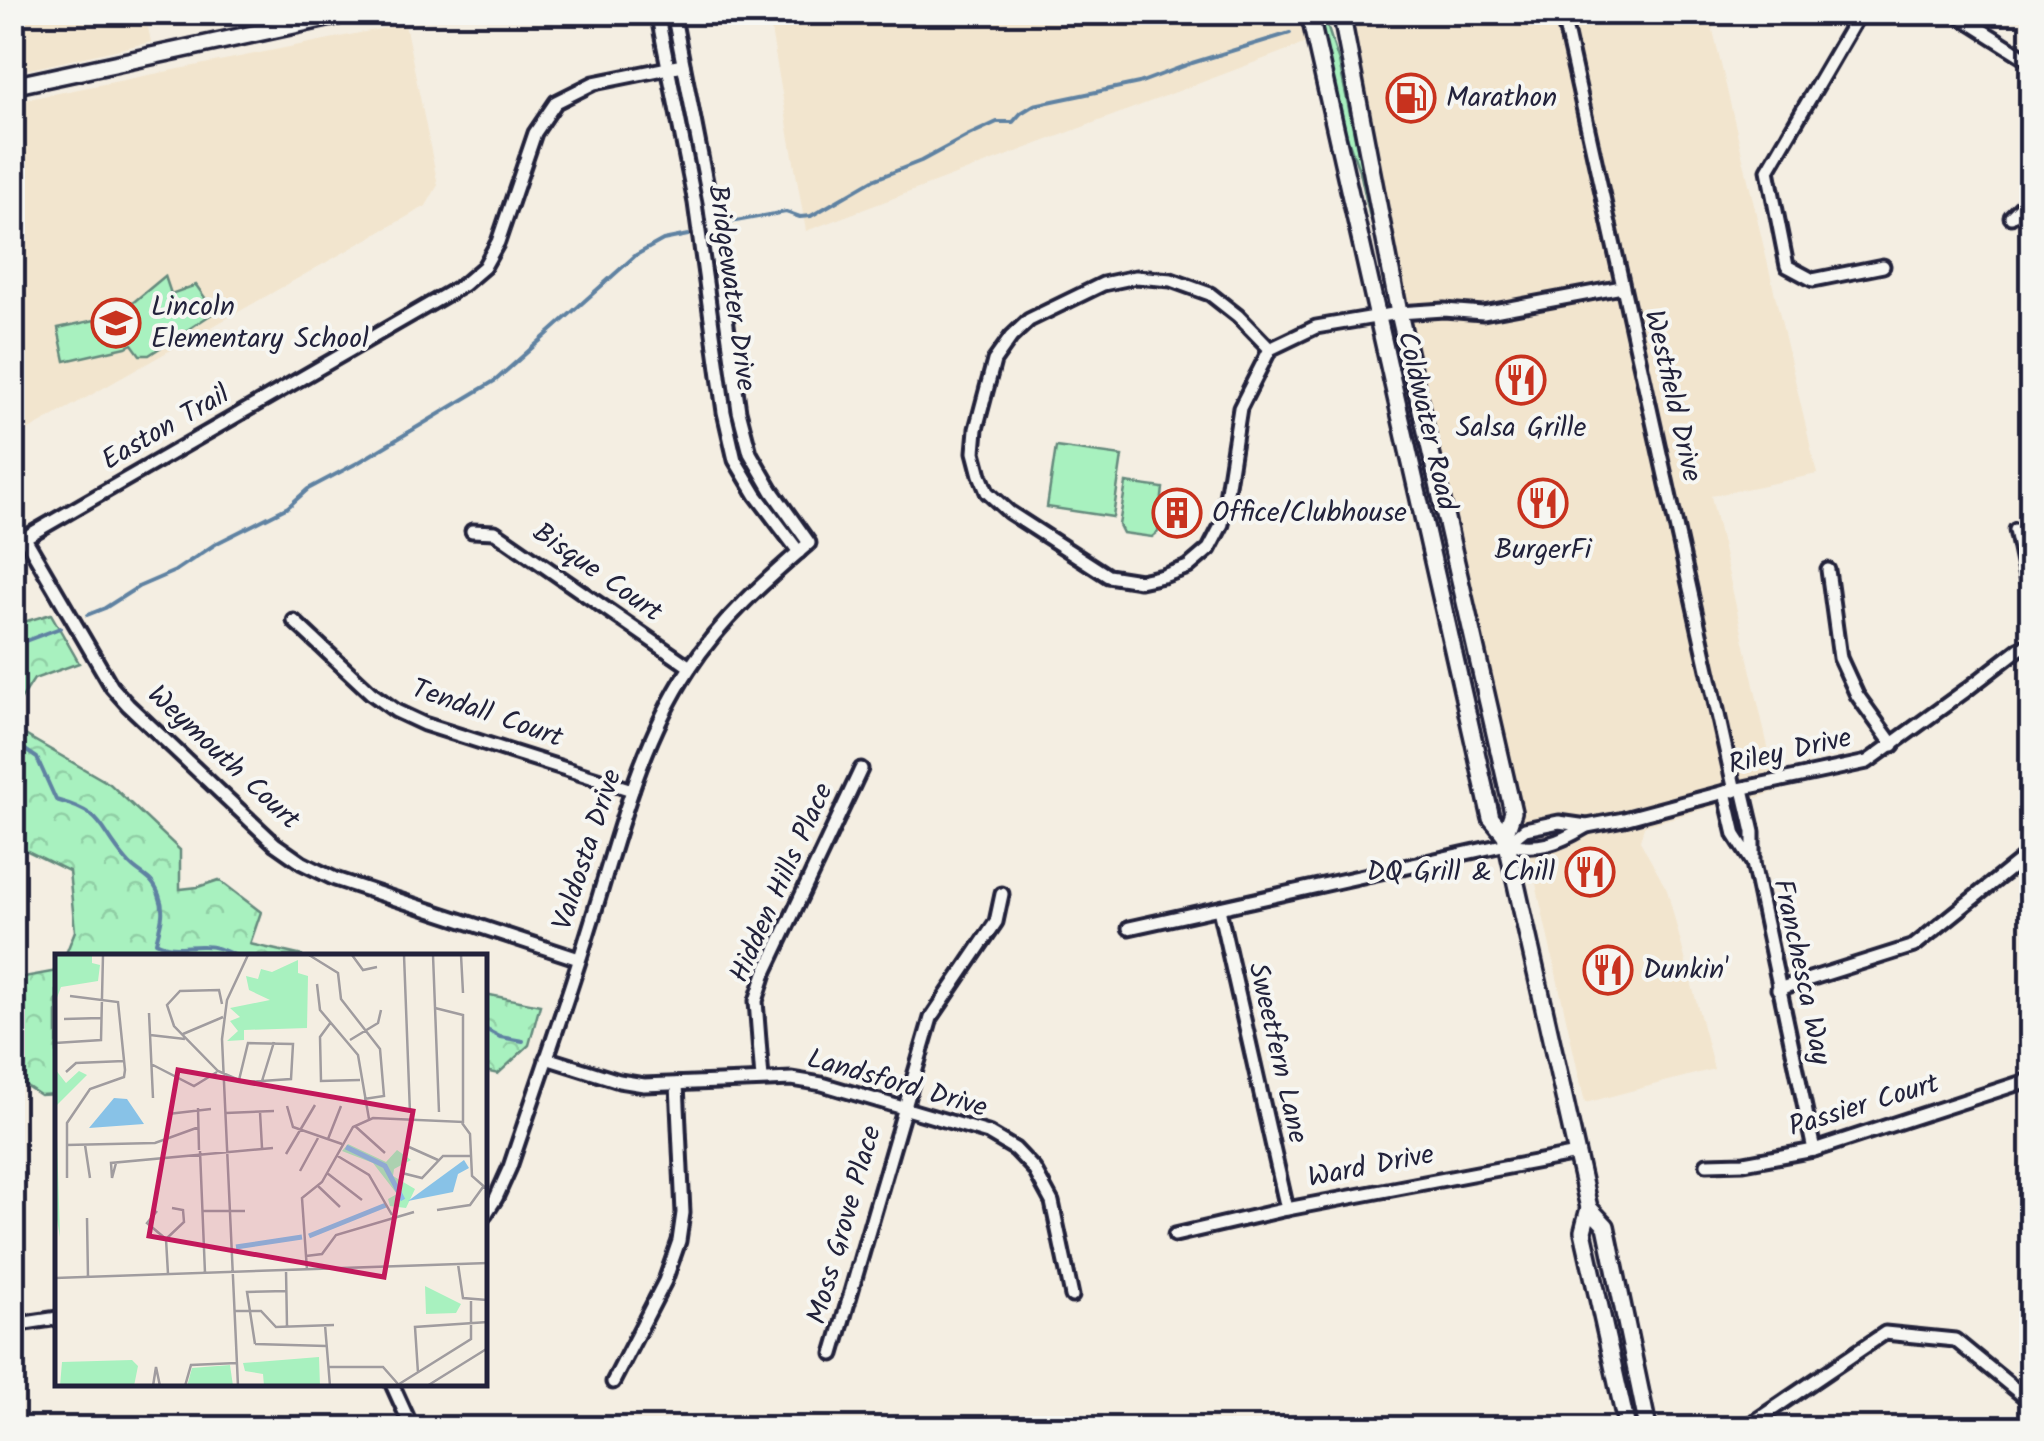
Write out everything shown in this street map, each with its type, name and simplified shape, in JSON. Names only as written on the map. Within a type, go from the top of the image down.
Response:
[{"type":"main road","points":[[12,86],[355,12]]},
{"type":"main road","name":"Coldwater Road","points":[[1309,12],[1491,818],[1506,840],[1577,1154],[1589,1208],[1582,1231],[1627,1428]]},
{"type":"main road","name":"Coldwater Road","points":[[1341,12],[1399,313],[1513,812],[1506,840]]},
{"type":"main road","name":"Coldwater Road","points":[[1589,1208],[1606,1226],[1648,1428]]},
{"type":"street","name":"Bridgewater Drive","points":[[657,12],[695,203],[724,412],[735,460],[756,495],[804,548]]},
{"type":"street","name":"Bridgewater Drive","points":[[673,12],[710,202],[739,411],[750,453],[804,548]]},
{"type":"street","name":"Westfield Drive","points":[[1562,12],[1734,791]]},
{"type":"street","points":[[1867,12],[1856,19],[1768,170],[1787,266],[1813,280],[1883,266]]},
{"type":"street","points":[[1953,12],[2032,62]]},
{"type":"street","name":"Easton Trail","points":[[12,545],[462,285],[484,267],[498,242],[535,133],[556,102],[594,83],[684,65]]},
{"type":"street","points":[[2011,217],[2032,196]]},
{"type":"street","points":[[1270,350],[1238,316],[1210,294],[1171,280],[1136,277],[1103,284],[1029,320],[994,361],[976,429],[974,452],[980,476],[988,492],[1009,512],[1108,576],[1140,581],[1164,576],[1188,568],[1209,549],[1222,524],[1240,408],[1270,350],[1316,327],[1399,313],[1483,313],[1622,288]]},
{"type":"street","points":[[2016,530],[2032,606]]},
{"type":"street","name":"Bisque Court","points":[[472,531],[495,532],[690,667]]},
{"type":"street","name":"Weymouth Court","points":[[25,538],[112,687],[275,844],[335,879],[579,959]]},
{"type":"street","name":"Valdosta Drive","points":[[488,1210],[510,1167],[632,790],[665,709],[721,626],[754,590],[804,548]]},
{"type":"street","points":[[1828,570],[1840,658],[1857,694],[1893,745]]},
{"type":"street","name":"Tendall Court","points":[[294,621],[396,711],[424,724],[632,790]]},
{"type":"street","name":"Riley Drive","points":[[1129,928],[1506,840],[1525,828],[1559,822],[1586,826],[1624,819],[1867,762],[2019,648],[2032,643]]},
{"type":"street","name":"Hidden Hills Place","points":[[762,1080],[756,1002],[861,769]]},
{"type":"street","name":"Franchesca Way","points":[[1734,791],[1735,835],[1752,863]]},
{"type":"street","name":"Franchesca Way","points":[[1734,791],[1753,832],[1752,863],[1814,1150]]},
{"type":"street","name":"Riley Drive","points":[[1506,840],[1530,848],[1561,842],[1586,826]]},
{"type":"street","points":[[1778,990],[1914,946],[2032,851]]},
{"type":"street","name":"Moss Grove Place","points":[[833,1354],[930,1018],[996,922],[1002,894]]},
{"type":"street","name":"Sweetfern Lane","points":[[1219,909],[1286,1209]]},
{"type":"street","name":"Landsford Drive","points":[[546,1058],[644,1085],[792,1079],[822,1084],[988,1133],[1016,1150],[1034,1169],[1052,1202],[1072,1296]]},
{"type":"street","name":"Passier Court","points":[[1707,1164],[1744,1164],[1814,1150],[2032,1079]]},
{"type":"street","points":[[613,1382],[665,1281],[679,1241],[683,1214],[677,1084]]},
{"type":"street","name":"Ward Drive","points":[[1175,1235],[1286,1209],[1577,1154]]},
{"type":"street","points":[[12,1325],[55,1318]]},
{"type":"street","points":[[1745,1428],[1885,1333],[1955,1340],[2032,1403]]},
{"type":"street","points":[[393,1386],[412,1428]]},
{"type":"shaded area","points":[[12,13],[145,13],[151,42],[13,73]]},
{"type":"shaded area","points":[[768,13],[1299,13],[1306,43],[806,231]]},
{"type":"shaded area","points":[[1351,13],[1709,13],[1817,474],[1711,496],[1778,791],[1644,826],[1640,841],[1667,890],[1714,1069],[1585,1103],[1404,294]]},
{"type":"shaded area","name":"Lincoln Elementary School","points":[[405,24],[438,185],[426,206],[13,439],[13,102]]},
{"type":"green space","points":[[1318,13],[1323,13],[1339,62],[1372,218],[1344,128]]},
{"type":"green space","points":[[165,276],[171,294],[196,285],[215,312],[149,355],[140,355],[132,344],[65,361],[58,328],[118,315]]},
{"type":"green space","points":[[1056,447],[1122,456],[1113,517],[1047,507]]},
{"type":"green space","points":[[1126,483],[1163,488],[1161,506],[1167,507],[1166,519],[1160,519],[1158,532],[1152,537],[1123,533],[1119,525]]},
{"type":"green space","points":[[51,614],[79,663],[34,679],[13,712],[13,625]]},
{"type":"green space","points":[[13,728],[110,784],[180,850],[180,889],[219,880],[261,912],[250,944],[294,954],[66,954],[75,931],[69,871],[13,844]]},
{"type":"green space","points":[[55,971],[55,1094],[40,1095],[13,1077],[13,979]]},
{"type":"green space","points":[[488,995],[540,1005],[529,1045],[498,1074],[488,1072]]},
{"type":"waterway","points":[[730,222],[786,212],[811,216],[873,180],[921,161],[969,135],[997,122],[1013,122],[1034,105],[1139,83],[1290,33]]},
{"type":"waterway","points":[[87,615],[288,507],[308,489],[496,380],[636,255],[663,240],[688,235]]},
{"type":"waterway","points":[[12,646],[60,628]]},
{"type":"waterway","points":[[12,741],[37,758],[56,800],[93,816],[131,866],[152,883],[162,907],[156,942],[174,947],[213,947],[231,954]]},
{"type":"waterway","points":[[488,1031],[523,1041]]},
{"type":"place","name":"Marathon","points":[[1411,98]]},
{"type":"place","name":"Lincoln Elementary School","points":[[116,323]]},
{"type":"place","name":"Salsa Grille","points":[[1521,380]]},
{"type":"place","name":"BurgerFi","points":[[1543,503]]},
{"type":"place","name":"Office/Clubhouse","points":[[1177,513]]},
{"type":"place","name":"DQ Grill & Chill","points":[[1590,872]]},
{"type":"place","name":"Dunkin'","points":[[1608,970]]}]
